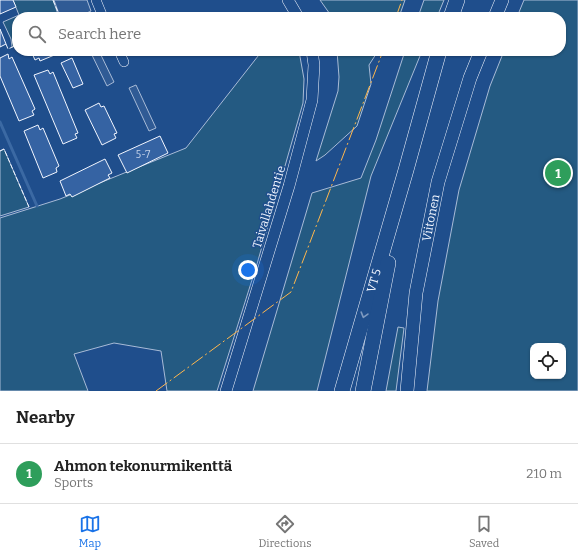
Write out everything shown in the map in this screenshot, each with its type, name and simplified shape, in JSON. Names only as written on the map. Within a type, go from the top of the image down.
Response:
[{"type":"highway","points":[[453,12],[457,0]]},
{"type":"highway","name":"VT 5","points":[[342,391],[438,56]]},
{"type":"highway","name":"VT 5","points":[[363,391],[406,170]]},
{"type":"main road","points":[[497,12],[502,0]]},
{"type":"main road","name":"Viitonen","points":[[406,391],[416,293],[438,182],[470,78],[479,56]]},
{"type":"street","points":[[96,0],[101,12]]},
{"type":"street","points":[[288,0],[295,12]]},
{"type":"street","points":[[121,56],[124,62]]},
{"type":"street","name":"Taivallahdentie","points":[[226,391],[289,186],[312,100],[314,65],[313,56]]},
{"type":"shaded area","points":[[13,0],[53,0],[57,12],[18,12]]},
{"type":"shaded area","points":[[54,0],[87,0],[91,11],[89,12],[58,12]]},
{"type":"shaded area","points":[[320,0],[405,0],[401,12],[328,12]]},
{"type":"shaded area","points":[[424,0],[444,0],[439,12],[420,12]]},
{"type":"shaded area","points":[[524,0],[578,0],[578,391],[427,391],[438,301],[459,190],[490,86],[502,56],[566,56],[566,12],[519,12]]},
{"type":"shaded area","points":[[12,18],[12,47],[11,39],[3,22]]},
{"type":"shaded area","points":[[92,56],[101,56],[114,82],[107,86]]},
{"type":"shaded area","points":[[258,56],[300,56],[304,79],[303,103],[257,264],[217,391],[167,391],[161,351],[114,343],[74,354],[88,391],[0,391],[0,218],[60,199],[186,148]]},
{"type":"shaded area","points":[[337,56],[375,56],[369,65],[371,84],[357,126],[325,155],[316,161],[338,91],[339,77]]},
{"type":"shaded area","points":[[403,56],[420,56],[371,176],[317,391],[253,391],[312,193],[361,178],[376,140]]},
{"type":"shaded area","points":[[136,85],[156,128],[149,131],[129,88]]},
{"type":"shaded area","points":[[4,149],[29,207],[0,216],[0,151]]},
{"type":"shaded area","points":[[398,327],[404,328],[396,391],[386,391]]},
{"type":"building","points":[[0,0],[13,0],[16,7],[0,14]]},
{"type":"building","points":[[0,29],[6,44],[0,47]]},
{"type":"building","points":[[8,54],[9,59],[12,57],[35,109],[32,111],[34,115],[19,121],[0,76],[0,58]]},
{"type":"building","points":[[33,56],[52,56],[40,61],[39,58],[35,60]]},
{"type":"building","points":[[72,58],[83,84],[73,88],[61,63]]},
{"type":"building","points":[[48,70],[50,74],[53,72],[78,133],[75,134],[77,138],[63,144],[34,75]]},
{"type":"building","points":[[99,103],[101,107],[104,106],[117,133],[114,134],[116,138],[102,145],[85,110]]},
{"type":"building","points":[[38,125],[40,130],[43,128],[59,166],[56,168],[57,172],[43,178],[24,131]]},
{"type":"building","points":[[160,136],[168,153],[127,173],[118,155]]},
{"type":"building","points":[[105,159],[112,173],[108,175],[110,178],[72,197],[70,194],[66,196],[60,181]]},
{"type":"waterway","points":[[0,122],[37,206]]},
{"type":"fence","points":[[53,0],[58,12]]},
{"type":"fence","points":[[6,44],[8,49],[12,47]]},
{"type":"fence","points":[[0,151],[4,149],[29,207]]},
{"type":"power","points":[[398,12],[402,0]]},
{"type":"power","points":[[156,391],[291,292],[381,56]]},
{"type":"place","name":"Ahmon tekonurmikenttä","points":[[558,173]]}]
